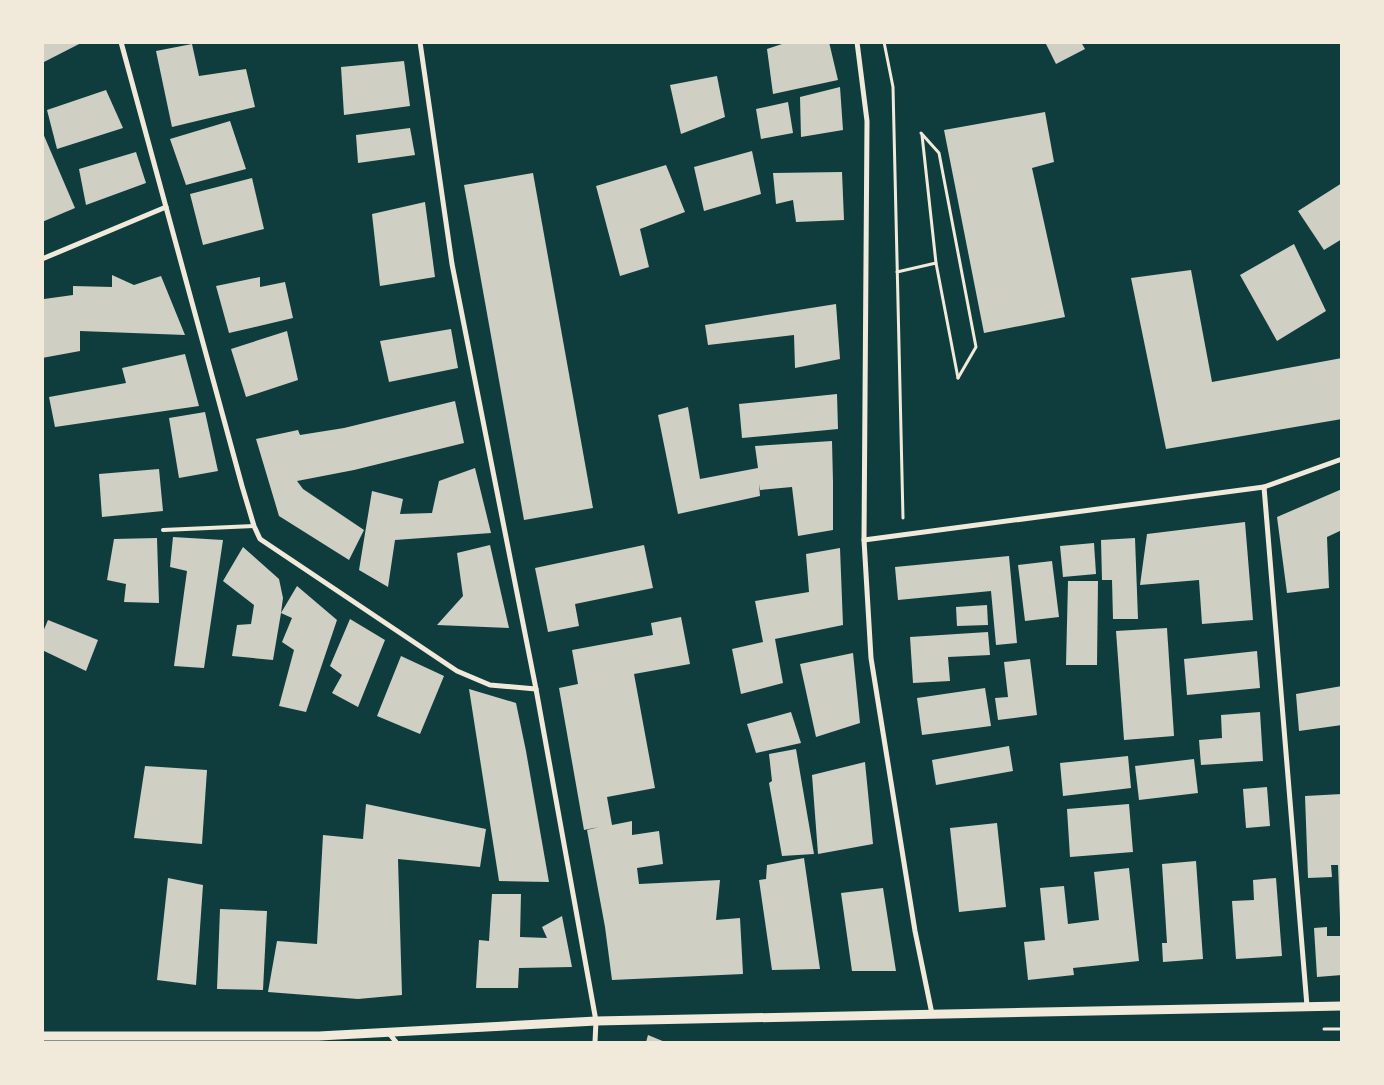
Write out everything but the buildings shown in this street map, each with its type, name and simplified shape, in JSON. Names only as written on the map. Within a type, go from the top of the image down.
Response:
[{"type":"street","points":[[121,42],[254,526],[260,539],[457,672],[490,685],[536,689]]},
{"type":"street","points":[[420,42],[452,264],[536,689],[596,1021],[595,1042]]},
{"type":"street","points":[[856,42],[866,121],[864,540],[871,658],[915,931],[932,1014]]},
{"type":"street","points":[[42,259],[166,207]]},
{"type":"street","points":[[864,540],[1264,487],[1342,459]]},
{"type":"street","points":[[1264,487],[1307,1006]]},
{"type":"street","points":[[42,1036],[318,1039],[388,1032],[596,1021],[1342,1006]]},
{"type":"street","points":[[388,1032],[396,1042]]},
{"type":"lane","points":[[163,530],[254,526]]},
{"type":"path","points":[[884,42],[893,87],[904,535]]},
{"type":"path","points":[[921,133],[939,153],[976,347],[958,378],[936,263],[921,133]]},
{"type":"path","points":[[897,272],[936,263]]}]
